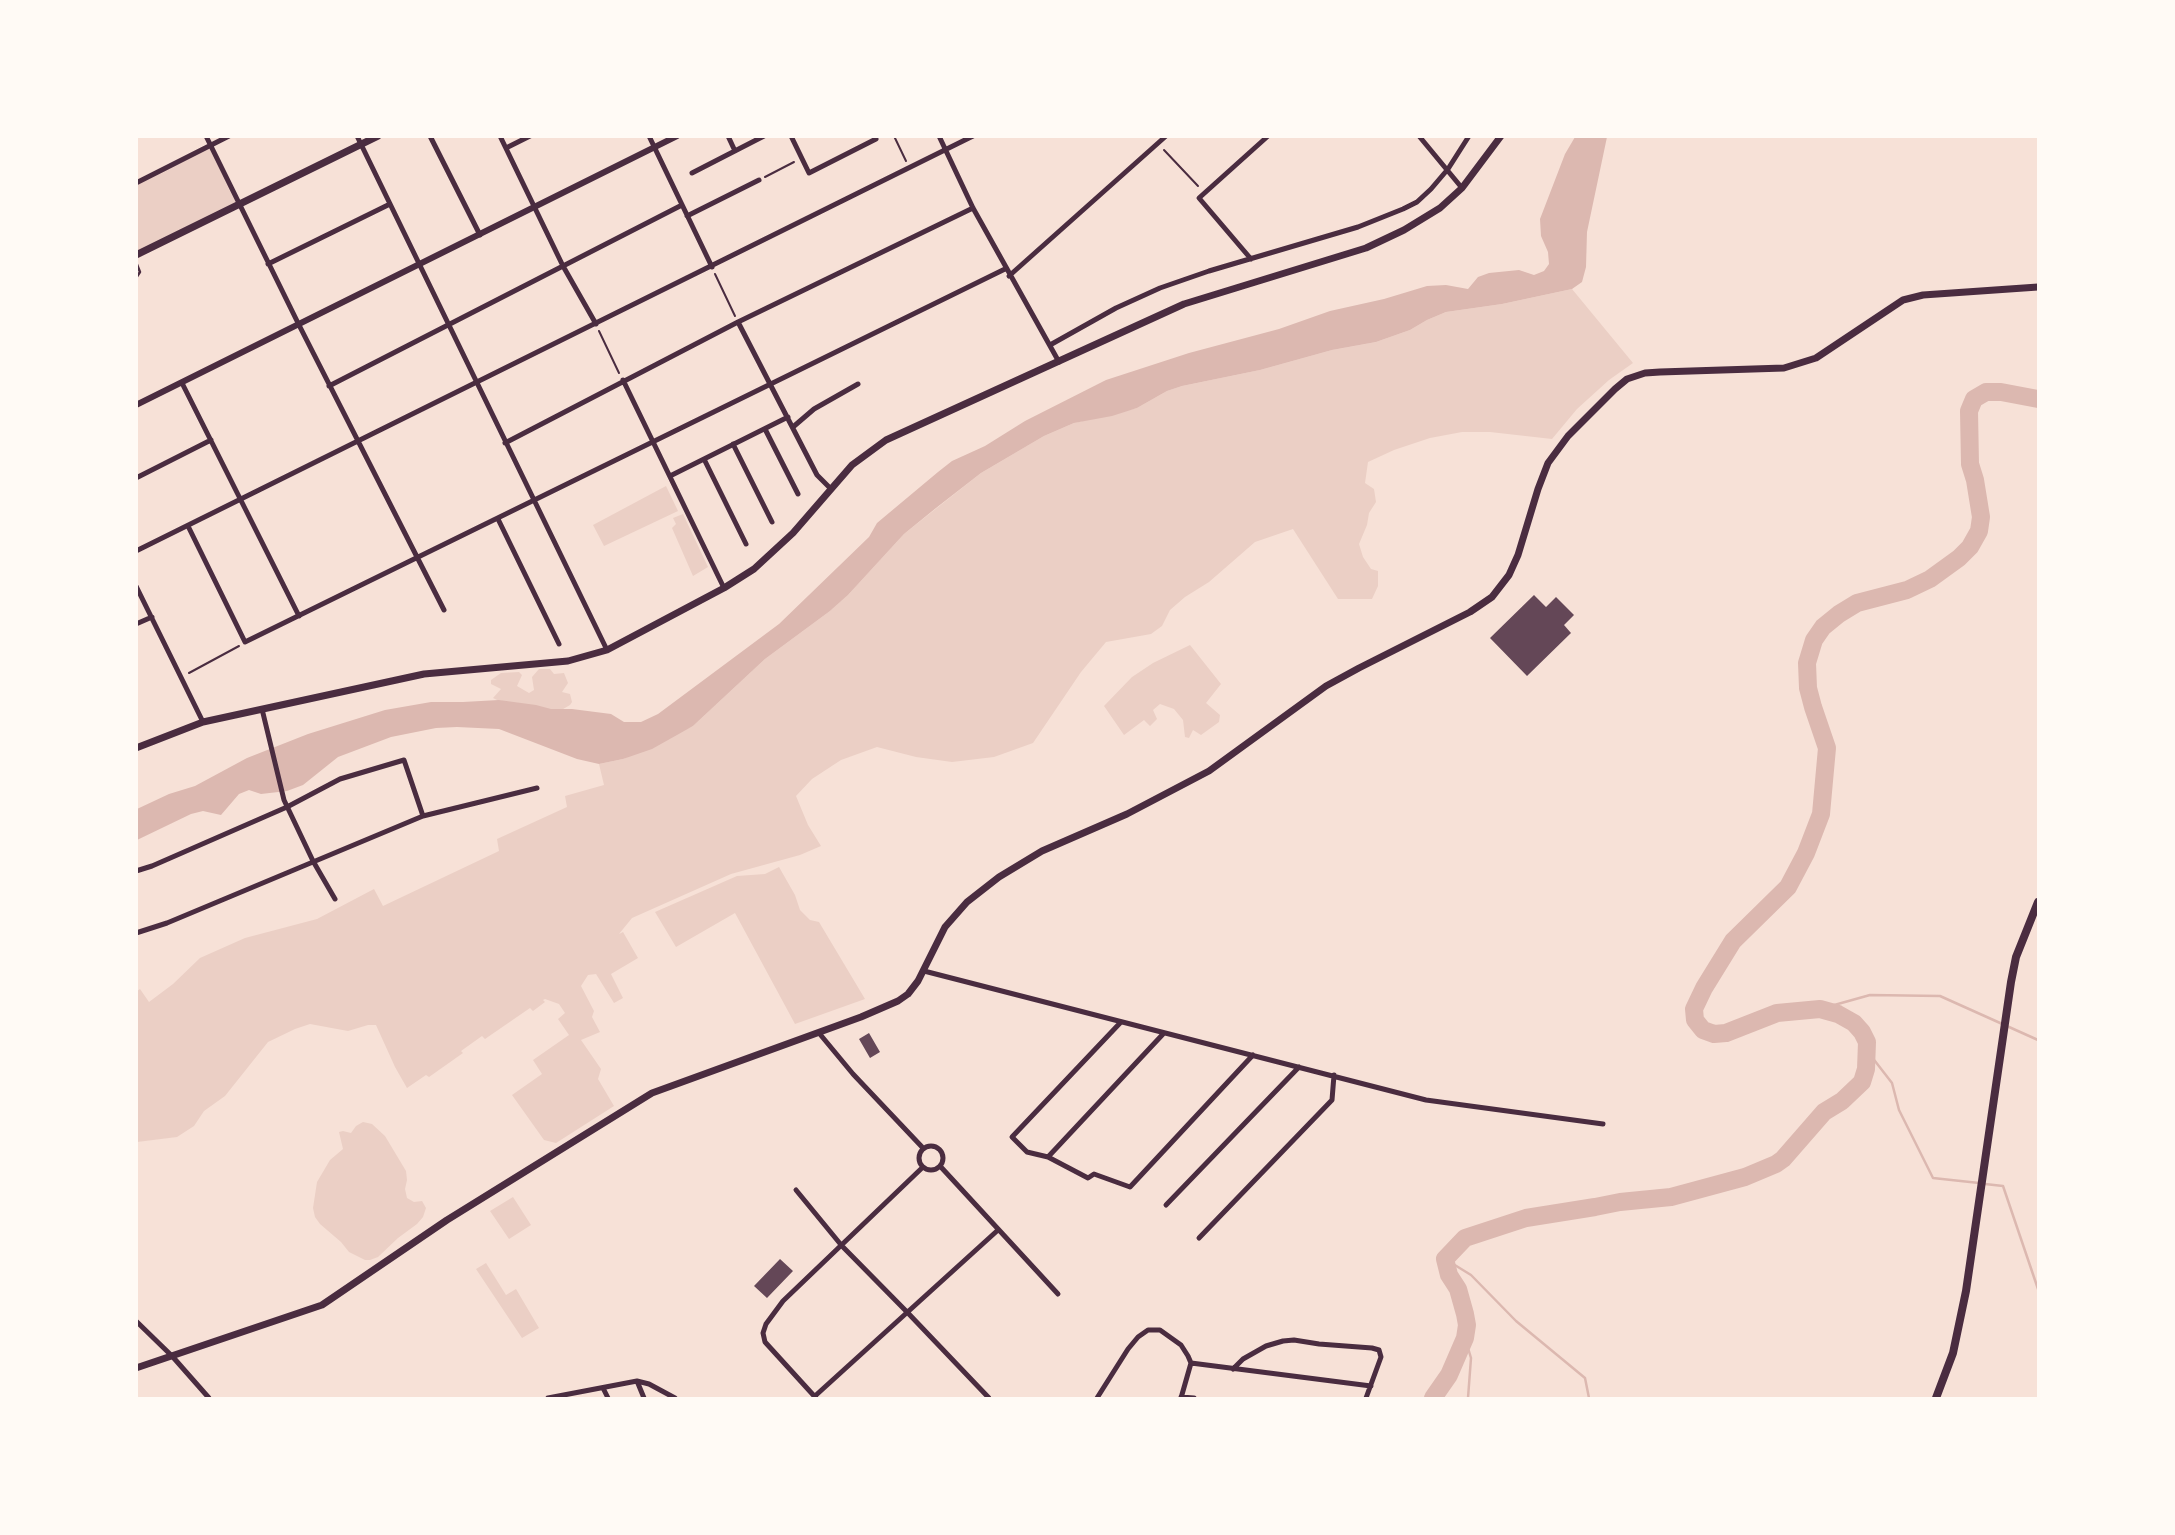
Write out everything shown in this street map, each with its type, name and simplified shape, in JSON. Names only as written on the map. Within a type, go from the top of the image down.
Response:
[{"type":"highway","points":[[1936,1398],[1953,1353],[1961,1319],[2001,1044],[2017,957],[2039,902]]},
{"type":"main road","points":[[136,255],[378,136]]},
{"type":"main road","points":[[136,748],[203,722],[424,674],[568,661],[607,650],[724,588],[754,569],[776,550],[852,465],[886,440],[1184,304],[1366,248],[1404,230],[1462,188],[1501,136]]},
{"type":"main road","points":[[136,1368],[322,1305],[447,1220],[652,1093],[819,1033],[898,1001],[908,994],[924,971],[945,926],[967,902],[999,877],[1042,851],[1127,814],[1209,771],[1326,686],[1470,612],[1492,597],[1509,575],[1518,555],[1548,463],[1569,436],[1620,384],[1645,373],[1784,368],[1816,358],[1903,300],[1923,295],[2039,287]]},
{"type":"street","points":[[206,136],[444,611]]},
{"type":"street","points":[[136,183],[229,136]]},
{"type":"street","points":[[357,136],[607,650]]},
{"type":"street","points":[[430,136],[480,235]]},
{"type":"street","points":[[500,136],[564,266],[596,324]]},
{"type":"street","points":[[506,148],[530,136]]},
{"type":"street","points":[[649,136],[712,267]]},
{"type":"street","points":[[136,405],[677,136]]},
{"type":"street","points":[[728,136],[735,151]]},
{"type":"street","points":[[692,173],[764,136]]},
{"type":"street","points":[[791,136],[809,173],[876,139]]},
{"type":"street","points":[[939,136],[1005,269],[1059,362]]},
{"type":"street","points":[[136,551],[973,136]]},
{"type":"street","points":[[1009,276],[1166,136]]},
{"type":"street","points":[[1251,259],[1199,198],[1268,136]]},
{"type":"street","points":[[1419,136],[1462,188]]},
{"type":"street","points":[[1049,345],[1116,308],[1160,288],[1358,227],[1403,209],[1424,195],[1448,169],[1469,136]]},
{"type":"street","points":[[687,216],[759,180]]},
{"type":"street","points":[[268,264],[390,204]]},
{"type":"street","points":[[329,386],[682,205]]},
{"type":"street","points":[[505,443],[622,380],[973,208]]},
{"type":"street","points":[[188,526],[245,642],[1005,269]]},
{"type":"street","points":[[738,322],[817,475],[831,489]]},
{"type":"street","points":[[622,380],[724,588]]},
{"type":"street","points":[[182,383],[299,616]]},
{"type":"street","points":[[793,428],[814,409],[858,384]]},
{"type":"street","points":[[670,476],[788,417]]},
{"type":"street","points":[[765,429],[798,494]]},
{"type":"street","points":[[136,478],[211,440]]},
{"type":"street","points":[[733,444],[772,522]]},
{"type":"street","points":[[704,459],[746,544]]},
{"type":"street","points":[[498,519],[559,644]]},
{"type":"street","points":[[136,586],[203,722]]},
{"type":"street","points":[[136,624],[152,617]]},
{"type":"street","points":[[262,709],[284,800],[313,861],[335,899]]},
{"type":"street","points":[[136,871],[287,807],[340,779],[404,760],[423,816]]},
{"type":"street","points":[[136,933],[167,923],[423,816],[537,788]]},
{"type":"street","points":[[924,971],[1426,1100],[1602,1124]]},
{"type":"street","points":[[1121,1022],[1012,1137],[1027,1152],[1048,1157],[1088,1178],[1094,1174],[1130,1187],[1253,1055]]},
{"type":"street","points":[[819,1033],[853,1074],[923,1148]]},
{"type":"street","points":[[1048,1157],[1164,1033]]},
{"type":"street","points":[[1166,1205],[1299,1067]]},
{"type":"street","points":[[1199,1238],[1332,1100],[1334,1075]]},
{"type":"street","points":[[931,1145],[941,1151],[943,1159],[940,1166],[933,1170],[920,1164],[918,1156],[923,1148],[931,1145]]},
{"type":"street","points":[[940,1166],[1058,1294]]},
{"type":"street","points":[[923,1167],[772,1314],[764,1333],[765,1342],[816,1397],[998,1230]]},
{"type":"street","points":[[796,1190],[842,1246],[989,1398]]},
{"type":"street","points":[[136,1321],[209,1398]]},
{"type":"street","points":[[1097,1398],[1128,1349],[1148,1330],[1160,1330],[1181,1345],[1191,1363],[1181,1398],[1194,1398]]},
{"type":"street","points":[[1233,1368],[1242,1359],[1266,1346],[1283,1341],[1372,1348],[1379,1350],[1381,1357],[1366,1398]]},
{"type":"street","points":[[1191,1363],[1371,1386]]},
{"type":"street","points":[[638,1381],[644,1398]]},
{"type":"street","points":[[548,1398],[638,1381],[675,1398]]},
{"type":"street","points":[[604,1388],[608,1398]]},
{"type":"lane","points":[[136,262],[140,272],[136,278]]},
{"type":"path","points":[[894,136],[910,168]]},
{"type":"path","points":[[1158,144],[1205,193]]},
{"type":"path","points":[[759,180],[801,158]]},
{"type":"path","points":[[712,267],[738,322]]},
{"type":"path","points":[[596,324],[622,380]]},
{"type":"path","points":[[182,677],[245,642]]},
{"type":"shaded area","points":[[1575,137],[1607,137],[1587,232],[1586,267],[1582,282],[1572,289],[1502,304],[1446,312],[1410,330],[1376,342],[1182,386],[1137,408],[1074,423],[1044,436],[981,473],[936,508],[904,534],[830,611],[765,659],[693,726],[652,749],[599,764],[577,759],[499,729],[436,728],[391,737],[338,757],[303,785],[287,791],[261,794],[249,790],[239,794],[221,815],[203,811],[191,814],[137,840],[137,809],[169,794],[195,786],[247,758],[308,734],[385,710],[431,702],[499,700],[551,709],[611,714],[624,722],[641,722],[658,714],[779,624],[869,537],[877,523],[952,461],[1106,380],[1189,353],[1279,329],[1330,311],[1427,286],[1446,285],[1468,289],[1478,277],[1489,273],[1519,270],[1534,275],[1544,271],[1549,264],[1548,252],[1541,236],[1540,219],[1565,154]]},
{"type":"shaded area","points":[[210,146],[239,205],[137,255],[137,183]]},
{"type":"shaded area","points":[[1572,289],[1633,363],[1577,409],[1552,439],[1490,432],[1462,432],[1430,438],[1368,462],[1365,483],[1374,489],[1376,502],[1369,513],[1359,544],[1371,569],[1378,571],[1378,586],[1372,599],[1338,599],[1293,529],[1255,542],[1209,582],[1170,610],[1162,626],[1151,634],[1106,642],[1081,672],[1033,743],[994,757],[952,762],[916,757],[877,747],[841,760],[812,779],[796,796],[808,825],[821,846],[800,855],[731,874],[632,918],[619,934],[623,932],[638,958],[611,974],[623,998],[614,1003],[596,974],[588,975],[581,986],[594,1011],[592,1017],[600,1032],[581,1040],[601,1069],[598,1079],[614,1106],[556,1143],[544,1140],[512,1095],[542,1074],[533,1060],[569,1035],[558,1019],[565,1013],[559,1004],[545,999],[545,1002],[533,1011],[530,1008],[485,1039],[482,1036],[429,1077],[426,1075],[407,1088],[376,1025],[348,1031],[310,1024],[295,1029],[268,1042],[225,1096],[204,1111],[194,1126],[177,1137],[137,1142],[137,991],[140,989],[149,1002],[200,958],[245,938],[317,919],[374,889],[383,906],[499,851],[497,839],[567,807],[565,796],[604,785],[599,764],[623,759],[693,726],[765,659],[848,595],[904,534],[981,473],[1044,436],[1074,423],[1137,408],[1182,386],[1376,342],[1410,330],[1446,312],[1502,304]]},
{"type":"shaded area","points":[[666,486],[678,511],[604,546],[593,525]]},
{"type":"shaded area","points":[[683,514],[708,567],[693,576],[672,528],[676,524],[673,518]]},
{"type":"shaded area","points":[[1190,645],[1221,684],[1206,703],[1220,715],[1219,722],[1201,735],[1193,730],[1189,738],[1185,737],[1183,720],[1174,709],[1160,704],[1153,710],[1157,719],[1150,726],[1144,720],[1124,735],[1104,706],[1132,677],[1153,663]]},
{"type":"shaded area","points":[[539,669],[550,669],[554,674],[564,673],[568,683],[562,692],[570,694],[570,705],[558,712],[493,698],[501,689],[491,684],[491,680],[501,673],[519,672],[522,675],[517,686],[529,693],[534,690],[532,677]]},
{"type":"shaded area","points":[[779,867],[800,910],[810,920],[819,922],[865,999],[795,1024],[735,913],[676,947],[655,912],[737,876],[765,874]]},
{"type":"shaded area","points":[[363,1122],[372,1124],[385,1136],[406,1171],[407,1198],[414,1202],[422,1201],[426,1208],[417,1224],[378,1257],[370,1260],[349,1252],[320,1224],[313,1208],[317,1182],[330,1160],[343,1149],[339,1132],[351,1133]]},
{"type":"shaded area","points":[[513,1197],[531,1225],[509,1239],[490,1211]]},
{"type":"shaded area","points":[[486,1263],[506,1295],[516,1289],[539,1328],[522,1338],[476,1269]]},
{"type":"building","points":[[1534,595],[1546,607],[1556,597],[1574,615],[1564,625],[1571,633],[1527,676],[1490,638]]},
{"type":"building","points":[[869,1033],[880,1052],[870,1058],[859,1039]]},
{"type":"building","points":[[780,1259],[793,1271],[767,1298],[754,1286]]},
{"type":"waterway","points":[[1433,1398],[1449,1375],[1465,1338],[1465,1314],[1445,1259],[1465,1238],[1526,1218],[1620,1202],[1671,1197],[1745,1177],[1783,1159],[1824,1112],[1842,1101],[1862,1082],[1866,1069],[1867,1042],[1854,1023],[1838,1014],[1820,1009],[1777,1013],[1726,1033],[1714,1034],[1703,1030],[1695,1020],[1694,1009],[1733,941],[1788,887],[1806,853],[1821,814],[1827,748],[1808,688],[1807,663],[1814,640],[1823,627],[1857,603],[1907,590],[1930,579],[1970,547],[1979,531],[1981,517],[1970,464],[1969,411],[1974,399],[1986,392],[2038,399]]},
{"type":"waterway","points":[[1820,1009],[1870,995],[1940,996],[2038,1040]]},
{"type":"waterway","points":[[1868,1052],[1892,1083],[1899,1110],[1933,1178],[1979,1183]]},
{"type":"waterway","points":[[1985,1184],[2003,1186],[2038,1289]]},
{"type":"waterway","points":[[1445,1259],[1471,1275],[1516,1321],[1585,1378],[1589,1398]]},
{"type":"waterway","points":[[1465,1338],[1471,1358],[1468,1398]]}]
